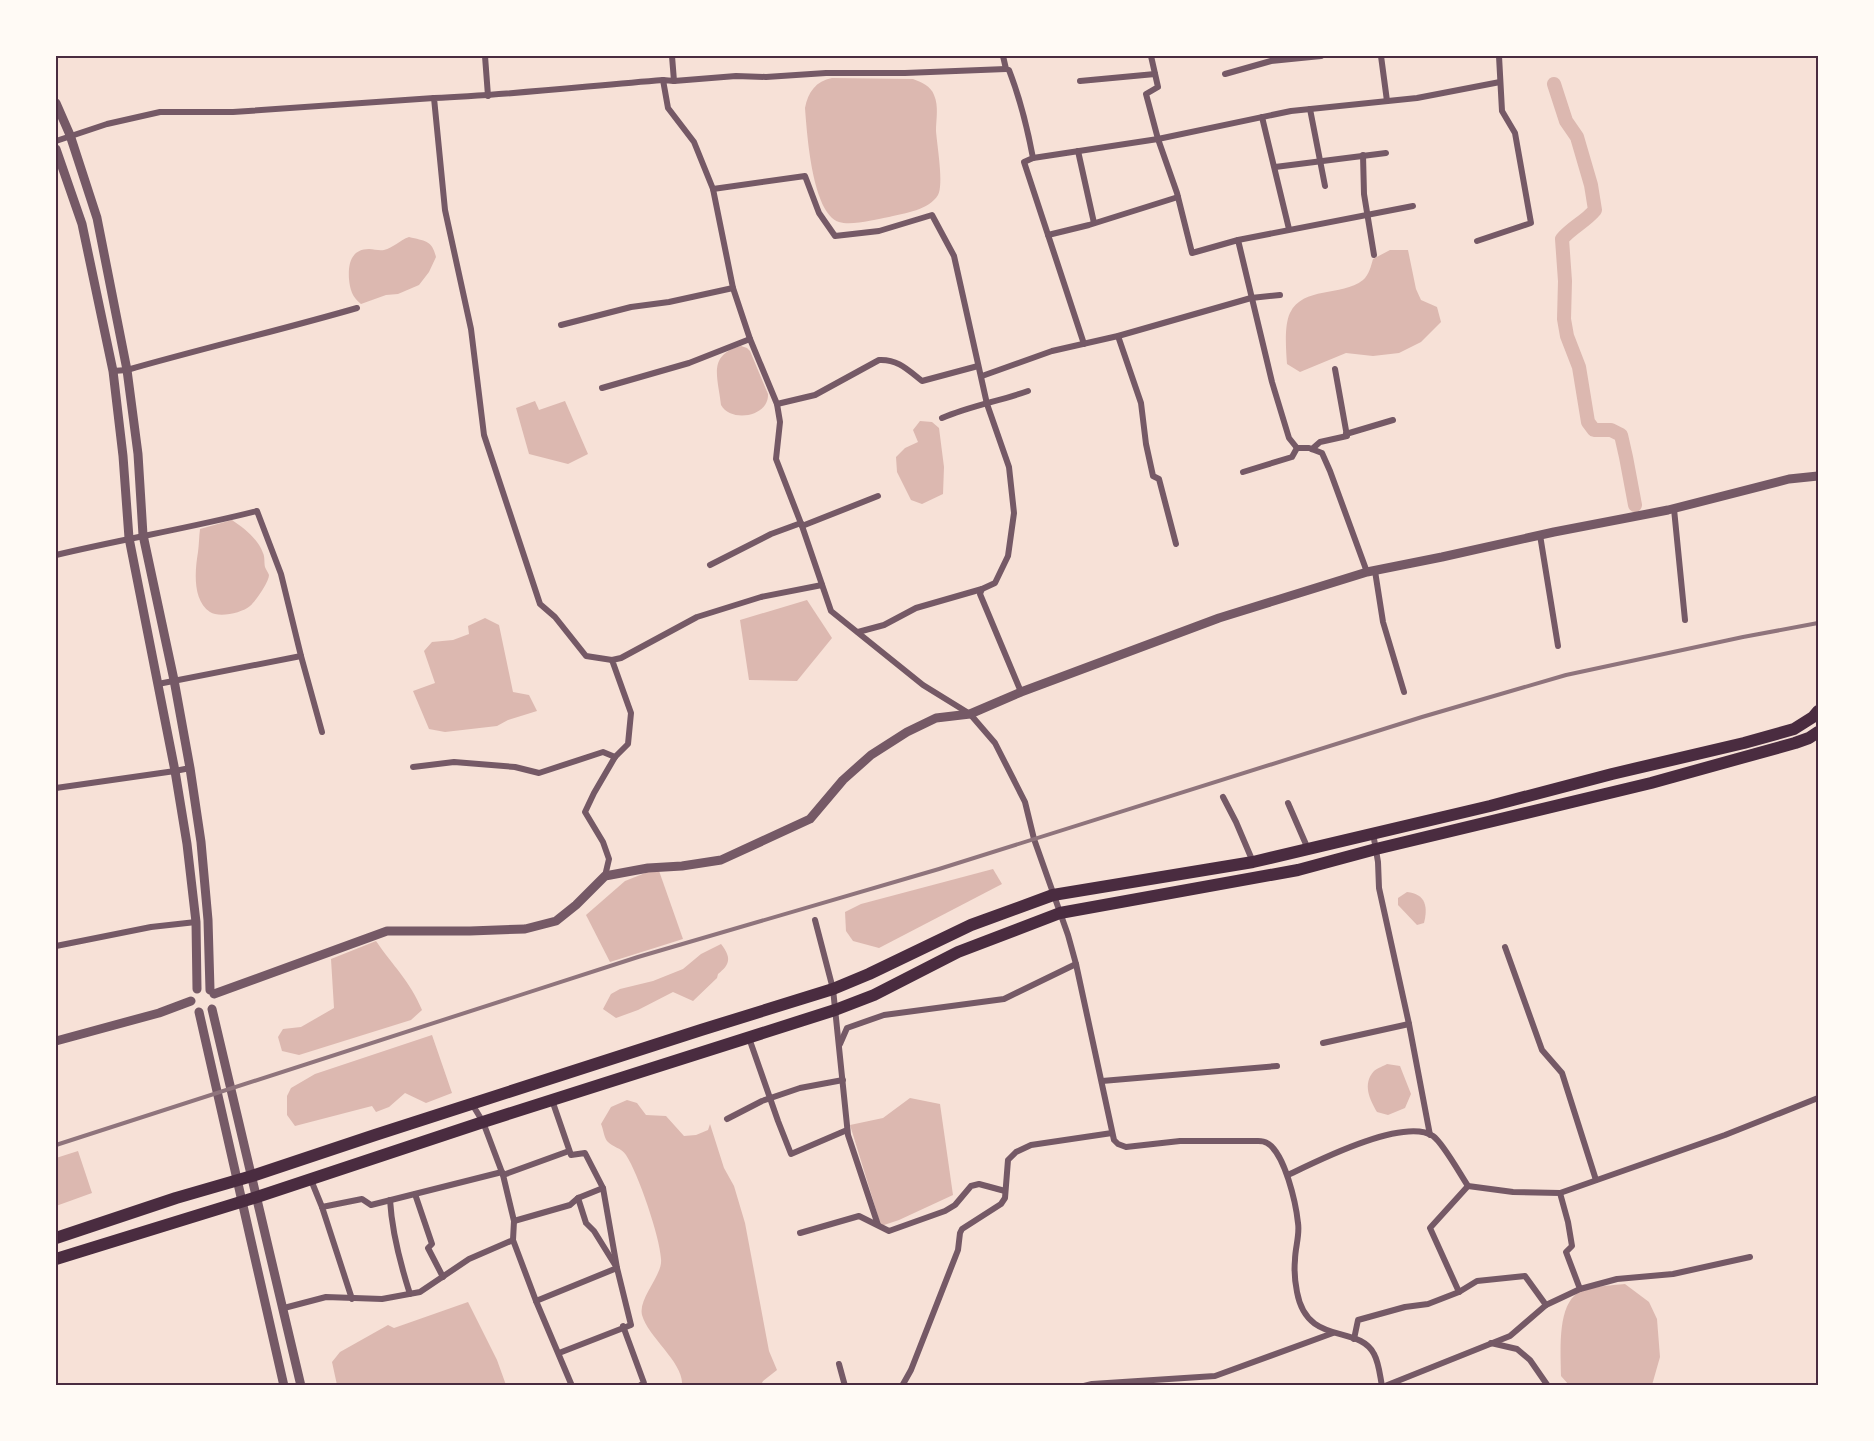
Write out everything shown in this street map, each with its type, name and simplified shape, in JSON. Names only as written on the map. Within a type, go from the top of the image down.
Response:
[{"type":"main road","points":[[56,1238],[833,989],[870,974],[971,925],[1053,895],[1253,862],[1490,806],[1794,729],[1818,711]]},
{"type":"main road","points":[[56,1259],[257,1197],[835,1010],[874,995],[958,952],[1059,913],[1271,876],[1651,783],[1795,743],[1818,732]]},
{"type":"street","points":[[485,56],[488,96]]},
{"type":"street","points":[[672,56],[674,81]]},
{"type":"street","points":[[1003,56],[1023,110],[1033,158]]},
{"type":"street","points":[[1151,56],[1158,87],[1146,94],[1158,139],[1178,197],[1192,253],[1289,229],[1413,207]]},
{"type":"street","points":[[1225,74],[1271,62],[1321,56]]},
{"type":"street","points":[[1381,56],[1387,100]]},
{"type":"street","points":[[1477,241],[1531,223],[1515,133],[1502,111],[1499,56]]},
{"type":"street","points":[[56,141],[107,124],[160,112],[233,112],[488,96],[557,88],[736,76],[1006,69]]},
{"type":"street","points":[[1080,81],[1155,74]]},
{"type":"street","points":[[663,80],[668,108],[694,142],[713,189],[733,288],[750,339],[777,404],[780,422],[776,459],[802,525],[831,611],[923,685],[970,714],[995,743],[1025,802],[1034,839],[1068,936],[1114,1140],[1126,1147],[1180,1141],[1258,1140],[1274,1149],[1288,1175],[1299,1225],[1295,1261],[1297,1292],[1307,1318],[1333,1332],[1366,1345],[1374,1354],[1384,1386],[1510,1336],[1546,1305],[1580,1289],[1617,1279],[1673,1274],[1750,1257]]},
{"type":"street","points":[[1084,344],[1024,162],[1033,158],[1158,139],[1310,109],[1417,98],[1500,82]]},
{"type":"street","points":[[434,98],[445,210],[471,329],[484,435],[540,604],[555,617],[586,656],[612,660],[621,658],[697,617],[761,597],[822,585]]},
{"type":"street","points":[[56,103],[70,135],[97,218],[127,370],[138,454],[143,535],[174,680],[201,842],[212,992],[215,1002],[212,1009],[301,1386]]},
{"type":"street","points":[[1310,109],[1325,186]]},
{"type":"street","points":[[1263,117],[1289,229]]},
{"type":"street","points":[[56,149],[82,224],[113,371],[123,456],[129,538],[175,771],[187,844],[196,922],[197,989]]},
{"type":"street","points":[[1077,151],[1094,223]]},
{"type":"street","points":[[1275,166],[1386,153]]},
{"type":"street","points":[[1363,155],[1367,215],[1374,255]]},
{"type":"street","points":[[713,189],[805,176],[819,213],[835,236],[879,231],[932,215],[954,256],[987,404],[1009,467],[1014,513],[1008,556],[995,583],[916,609],[884,625],[858,632]]},
{"type":"street","points":[[1048,235],[1178,197]]},
{"type":"street","points":[[1238,240],[1251,298],[1289,438],[1297,448],[1312,449],[1322,453],[1371,571],[1383,622],[1404,692]]},
{"type":"street","points":[[561,325],[631,307],[669,302],[733,288]]},
{"type":"street","points":[[982,376],[1052,351],[1118,336],[1251,298],[1280,295]]},
{"type":"street","points":[[113,371],[127,370],[357,308]]},
{"type":"street","points":[[1118,336],[1141,403],[1153,476],[1159,479],[1176,544]]},
{"type":"street","points":[[602,388],[689,363],[750,339]]},
{"type":"street","points":[[777,404],[815,395],[879,360],[891,359],[922,381],[978,366]]},
{"type":"street","points":[[1335,369],[1346,434]]},
{"type":"street","points":[[942,418],[967,408],[1028,391]]},
{"type":"street","points":[[1312,449],[1320,442],[1347,436],[1346,434],[1393,420]]},
{"type":"street","points":[[1244,472],[1292,457],[1297,448]]},
{"type":"street","points":[[605,876],[648,868],[721,860],[810,819],[850,774],[872,755],[907,732],[936,718],[970,714],[1021,692],[1220,618],[1371,571],[1674,509],[1789,479],[1818,476]]},
{"type":"street","points":[[710,565],[771,534],[802,525],[878,496]]},
{"type":"street","points":[[1674,509],[1685,620]]},
{"type":"street","points":[[56,555],[257,511],[281,574],[322,732]]},
{"type":"street","points":[[1540,535],[1558,646]]},
{"type":"street","points":[[982,589],[980,594],[1021,692]]},
{"type":"street","points":[[158,684],[301,656]]},
{"type":"street","points":[[284,1386],[269,1311],[236,1180],[199,1012],[193,1007],[192,994],[197,989],[204,988],[212,992],[387,931],[525,929],[556,921],[605,876],[609,860],[603,842],[585,812],[615,757],[628,744],[631,712],[612,660]]},
{"type":"street","points":[[413,766],[454,762],[515,767],[539,773],[603,752],[615,757]]},
{"type":"street","points":[[56,788],[190,768]]},
{"type":"street","points":[[1223,797],[1253,862]]},
{"type":"street","points":[[1288,803],[1308,849]]},
{"type":"street","points":[[1373,832],[1379,888],[1409,1024],[1430,1135]]},
{"type":"street","points":[[815,920],[833,989],[847,1130],[878,1225]]},
{"type":"street","points":[[56,946],[151,927],[196,922]]},
{"type":"street","points":[[1506,947],[1542,1050],[1562,1073],[1596,1180]]},
{"type":"street","points":[[839,1045],[848,1028],[884,1015],[1004,999],[1076,964]]},
{"type":"street","points":[[56,1041],[159,1013],[191,1001]]},
{"type":"street","points":[[199,1012],[212,1009]]},
{"type":"street","points":[[1323,1042],[1409,1024]]},
{"type":"street","points":[[749,1038],[791,1154],[847,1130]]},
{"type":"street","points":[[1102,1082],[1277,1066]]},
{"type":"street","points":[[727,1119],[770,1098],[800,1088],[843,1080]]},
{"type":"street","points":[[1288,1175],[1344,1148],[1407,1131],[1421,1131],[1435,1137],[1468,1186],[1513,1192],[1560,1193],[1725,1135],[1818,1098]]},
{"type":"street","points":[[552,1100],[571,1155],[585,1153],[603,1188],[617,1268],[631,1325],[623,1326],[559,1353]]},
{"type":"street","points":[[472,1104],[483,1122],[502,1173],[514,1221],[513,1240],[572,1386]]},
{"type":"street","points":[[902,1386],[911,1370],[958,1250],[962,1229],[1001,1204],[1005,1198],[1008,1160],[1016,1152],[1031,1145],[1112,1133]]},
{"type":"street","points":[[322,1207],[362,1199],[371,1205],[502,1173],[570,1151]]},
{"type":"street","points":[[311,1179],[352,1299]]},
{"type":"street","points":[[800,1233],[859,1216],[889,1231],[945,1211],[955,1205],[971,1186],[979,1184],[1005,1191]]},
{"type":"street","points":[[1459,1292],[1430,1228],[1468,1186]]},
{"type":"street","points":[[514,1221],[570,1205],[578,1198],[603,1188]]},
{"type":"street","points":[[1560,1193],[1572,1246],[1566,1252],[1580,1289]]},
{"type":"street","points":[[415,1194],[432,1244],[428,1248],[443,1277]]},
{"type":"street","points":[[578,1198],[586,1223],[594,1231],[617,1268]]},
{"type":"street","points":[[390,1200],[391,1220],[399,1262],[410,1294]]},
{"type":"street","points":[[284,1308],[326,1297],[382,1299],[420,1292],[469,1259],[513,1240]]},
{"type":"street","points":[[536,1301],[617,1268]]},
{"type":"street","points":[[1354,1339],[1358,1320],[1406,1307],[1428,1304],[1459,1292],[1477,1281],[1525,1276],[1546,1305]]},
{"type":"street","points":[[623,1326],[644,1383],[639,1386]]},
{"type":"street","points":[[1084,1386],[1215,1376],[1333,1332]]},
{"type":"street","points":[[1491,1343],[1517,1349],[1530,1360],[1548,1386]]},
{"type":"street","points":[[839,1364],[845,1386]]},
{"type":"shaded area","points":[[826,79],[913,79],[931,89],[937,113],[936,131],[940,174],[940,190],[934,200],[916,210],[864,222],[844,223],[830,216],[817,189],[807,135],[805,108],[814,88]]},
{"type":"shaded area","points":[[409,237],[427,242],[432,247],[436,257],[429,272],[419,285],[398,294],[386,295],[361,304],[354,296],[349,283],[349,268],[354,255],[363,250],[387,249]]},
{"type":"shaded area","points":[[1390,250],[1408,250],[1416,289],[1421,300],[1437,307],[1441,322],[1421,342],[1399,353],[1373,356],[1346,353],[1300,372],[1287,364],[1287,324],[1290,313],[1296,305],[1313,295],[1344,289],[1363,280],[1367,276],[1373,259]]},
{"type":"shaded area","points":[[741,346],[750,351],[768,394],[767,402],[762,408],[749,415],[733,414],[721,405],[717,376],[719,361],[723,355]]},
{"type":"shaded area","points":[[535,401],[539,410],[565,401],[588,454],[568,464],[529,454],[516,408]]},
{"type":"shaded area","points":[[920,421],[932,422],[939,428],[944,467],[943,494],[922,504],[911,500],[897,472],[896,457],[905,448],[918,442],[913,430]]},
{"type":"shaded area","points":[[232,520],[258,543],[269,575],[261,592],[250,606],[236,613],[219,615],[204,607],[196,584],[200,529]]},
{"type":"shaded area","points":[[807,600],[832,638],[797,681],[749,680],[740,620]]},
{"type":"shaded area","points":[[485,618],[499,625],[513,692],[529,695],[537,711],[497,726],[445,732],[429,729],[413,691],[435,683],[424,651],[432,642],[453,640],[469,634],[468,626]]},
{"type":"shaded area","points":[[658,868],[683,939],[610,962],[586,915],[625,881]]},
{"type":"shaded area","points":[[993,869],[1002,884],[879,948],[853,941],[846,931],[845,912],[861,904]]},
{"type":"shaded area","points":[[1407,892],[1422,898],[1426,912],[1424,923],[1417,925],[1398,905],[1398,898]]},
{"type":"shaded area","points":[[376,941],[407,982],[422,1010],[411,1020],[299,1055],[282,1051],[278,1037],[283,1029],[301,1027],[334,1008],[331,959]]},
{"type":"shaded area","points":[[721,944],[727,953],[727,964],[717,978],[693,1001],[673,992],[638,1010],[616,1018],[603,1009],[611,994],[620,989],[653,981],[683,969],[701,954]]},
{"type":"shaded area","points":[[432,1035],[452,1093],[426,1103],[405,1093],[389,1107],[376,1112],[372,1106],[295,1126],[287,1115],[287,1096],[291,1088],[315,1074]]},
{"type":"shaded area","points":[[1387,1064],[1400,1066],[1411,1094],[1405,1108],[1388,1115],[1377,1112],[1368,1087],[1368,1081],[1374,1071]]},
{"type":"shaded area","points":[[910,1098],[940,1104],[953,1195],[881,1226],[850,1125],[883,1118]]},
{"type":"shaded area","points":[[627,1100],[637,1103],[646,1115],[666,1116],[684,1136],[696,1135],[708,1130],[710,1124],[724,1168],[734,1186],[745,1223],[769,1351],[777,1370],[761,1385],[682,1385],[681,1377],[672,1359],[651,1332],[642,1315],[644,1301],[661,1265],[660,1249],[648,1206],[631,1164],[620,1149],[607,1141],[601,1124],[611,1107]]},
{"type":"shaded area","points":[[78,1151],[92,1193],[56,1206],[56,1158]]},
{"type":"shaded area","points":[[1625,1284],[1649,1302],[1657,1319],[1660,1357],[1652,1385],[1569,1385],[1561,1376],[1561,1345],[1565,1311],[1569,1302],[1579,1292],[1585,1290]]},
{"type":"shaded area","points":[[468,1302],[497,1360],[506,1385],[337,1385],[332,1362],[340,1352],[388,1325],[394,1328]]},
{"type":"waterway","points":[[1554,84],[1566,121],[1577,137],[1591,185],[1595,210],[1562,239],[1565,281],[1564,319],[1567,336],[1579,367],[1588,422],[1594,430],[1611,430],[1621,435],[1635,505]]},
{"type":"railway","points":[[56,1145],[638,957],[939,869],[1422,717],[1566,675],[1818,623]]}]
